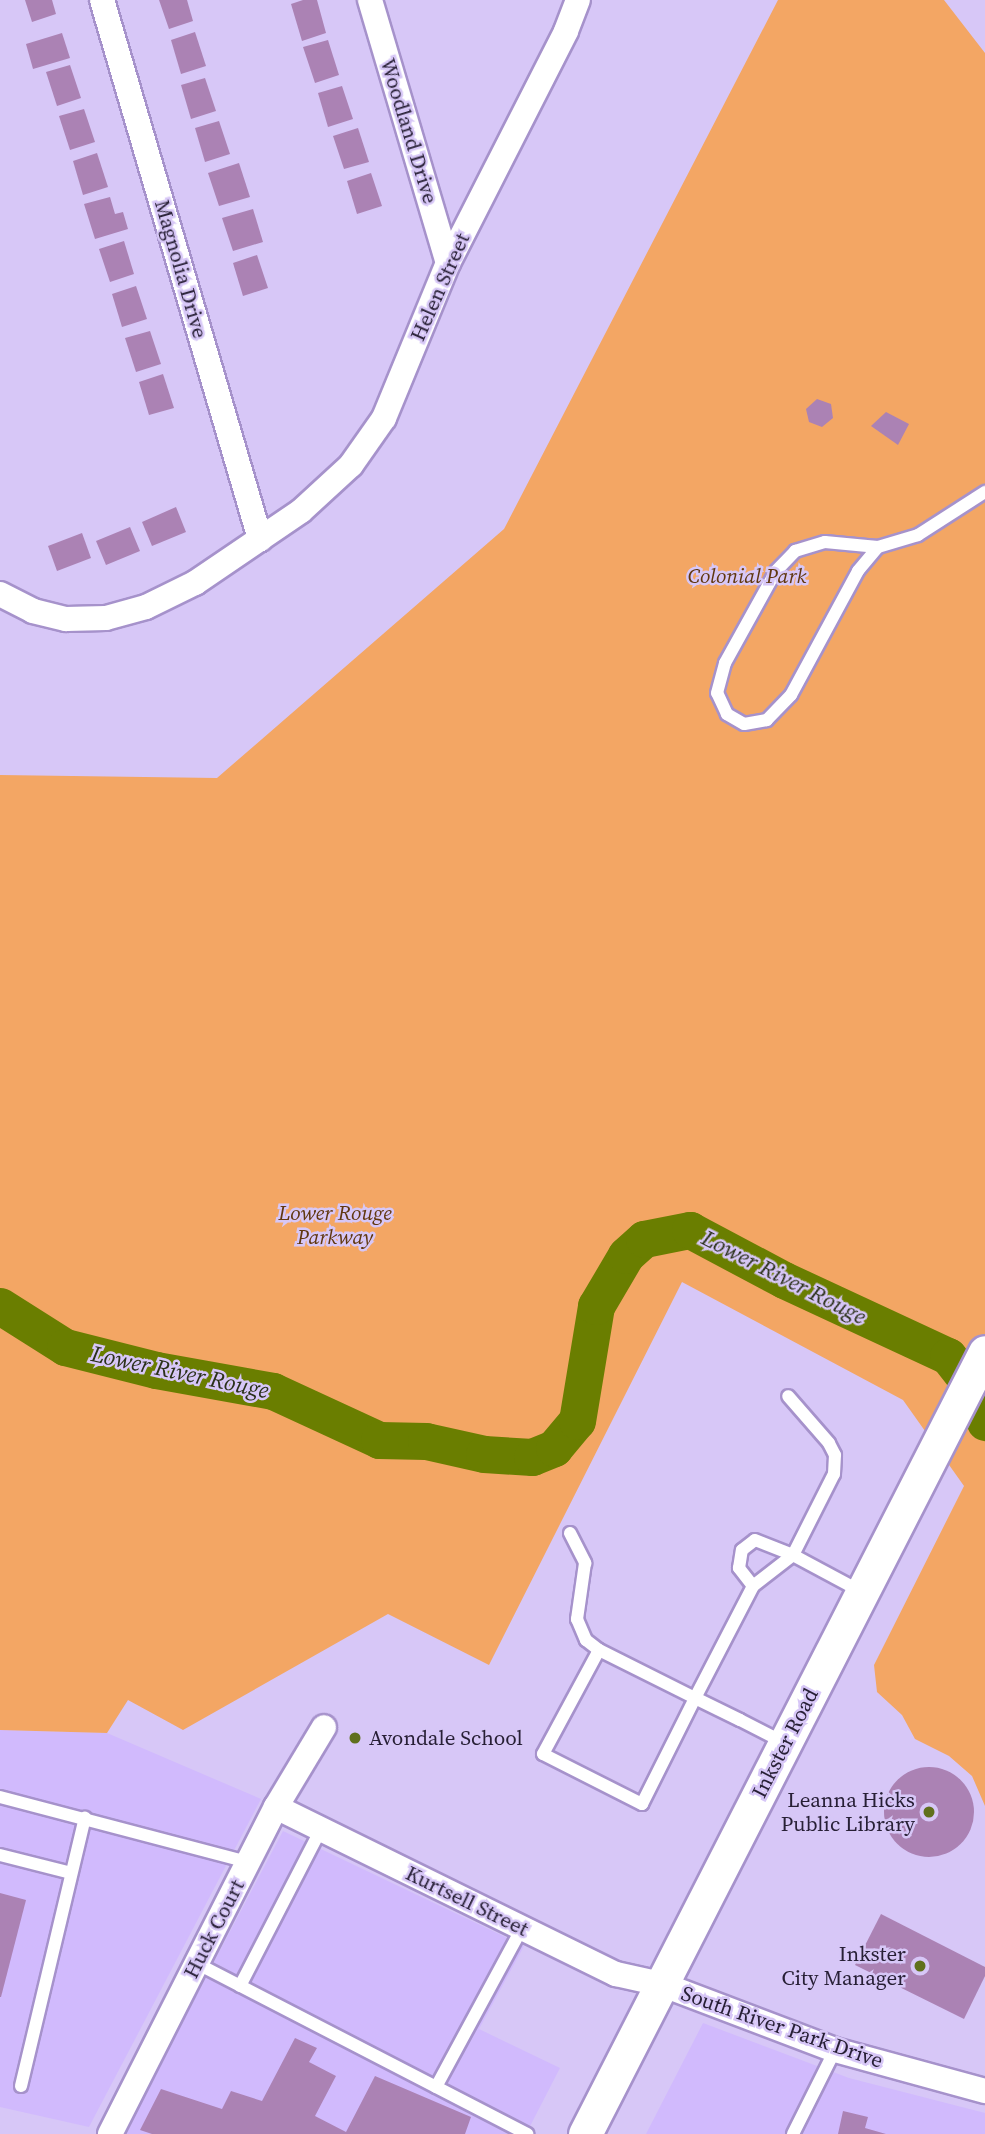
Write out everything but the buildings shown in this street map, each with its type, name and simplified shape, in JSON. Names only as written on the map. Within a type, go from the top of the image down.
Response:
[{"type":"main road","name":"Inkster Road","points":[[585,2134],[985,1352]]},
{"type":"street","name":"Magnolia Drive","points":[[102,0],[260,539]]},
{"type":"street","name":"Woodland Drive","points":[[370,0],[448,263]]},
{"type":"street","name":"Helen Street","points":[[0,594],[33,611],[66,619],[124,615],[167,598],[260,539],[327,490],[373,437],[393,399],[448,263],[566,31],[578,0]]},
{"type":"street","name":"Huck Court","points":[[110,2134],[276,1807],[324,1727]]},
{"type":"street","name":"Kurtsell Street","points":[[276,1807],[616,1974],[661,1984]]},
{"type":"street","name":"South River Park Drive","points":[[661,1984],[835,2050],[985,2091]]},
{"type":"lane","points":[[878,547],[858,571],[791,695],[767,720],[744,724],[727,714],[717,693],[724,663],[776,571],[794,551],[825,542],[878,547],[918,535],[985,492]]},
{"type":"lane","points":[[599,1650],[543,1754],[642,1804],[753,1586],[793,1555],[836,1464],[829,1443],[788,1396]]},
{"type":"lane","points":[[570,1533],[585,1563],[577,1619],[586,1640],[599,1650],[785,1743]]},
{"type":"lane","points":[[753,1586],[737,1559],[747,1544],[765,1541],[862,1592]]},
{"type":"lane","points":[[0,1797],[248,1861]]},
{"type":"lane","points":[[21,2086],[85,1818]]},
{"type":"lane","points":[[240,1986],[321,1829]]},
{"type":"lane","points":[[0,1855],[71,1874]]},
{"type":"lane","points":[[436,2087],[522,1928]]},
{"type":"lane","points":[[196,1964],[527,2134]]},
{"type":"lane","points":[[793,2134],[835,2050]]},
{"type":"shaded area","points":[[0,1730],[107,1733],[261,1799],[89,2127],[0,2107]]},
{"type":"shaded area","points":[[283,1831],[524,1946],[479,2029],[560,2068],[526,2134],[123,2134]]},
{"type":"shaded area","points":[[703,2023],[849,2078],[985,2113],[985,2134],[646,2134]]},
{"type":"green space","points":[[778,0],[944,0],[985,53],[985,1806],[972,1776],[949,1756],[915,1739],[902,1715],[877,1692],[874,1665],[964,1486],[903,1400],[682,1282],[489,1665],[388,1614],[183,1730],[128,1700],[107,1733],[0,1730],[0,775],[217,778],[504,529]]},
{"type":"waterway","name":"Lower River Rouge","points":[[0,1306],[65,1347],[156,1370],[273,1391],[379,1440],[426,1441],[484,1454],[532,1457],[554,1448],[577,1421],[596,1306],[626,1255],[644,1239],[690,1230],[784,1280],[948,1356],[970,1384],[985,1422]]},
{"type":"place","name":"Avondale School","points":[[355,1738]]},
{"type":"place","name":"Leanna Hicks Public Library","points":[[929,1812]]},
{"type":"place","name":"Inkster City Manager","points":[[920,1966]]},
{"type":"park label","name":"Colonial Park","points":[[747,576]]},
{"type":"park label","name":"Lower Rouge Parkway","points":[[335,1225]]}]
